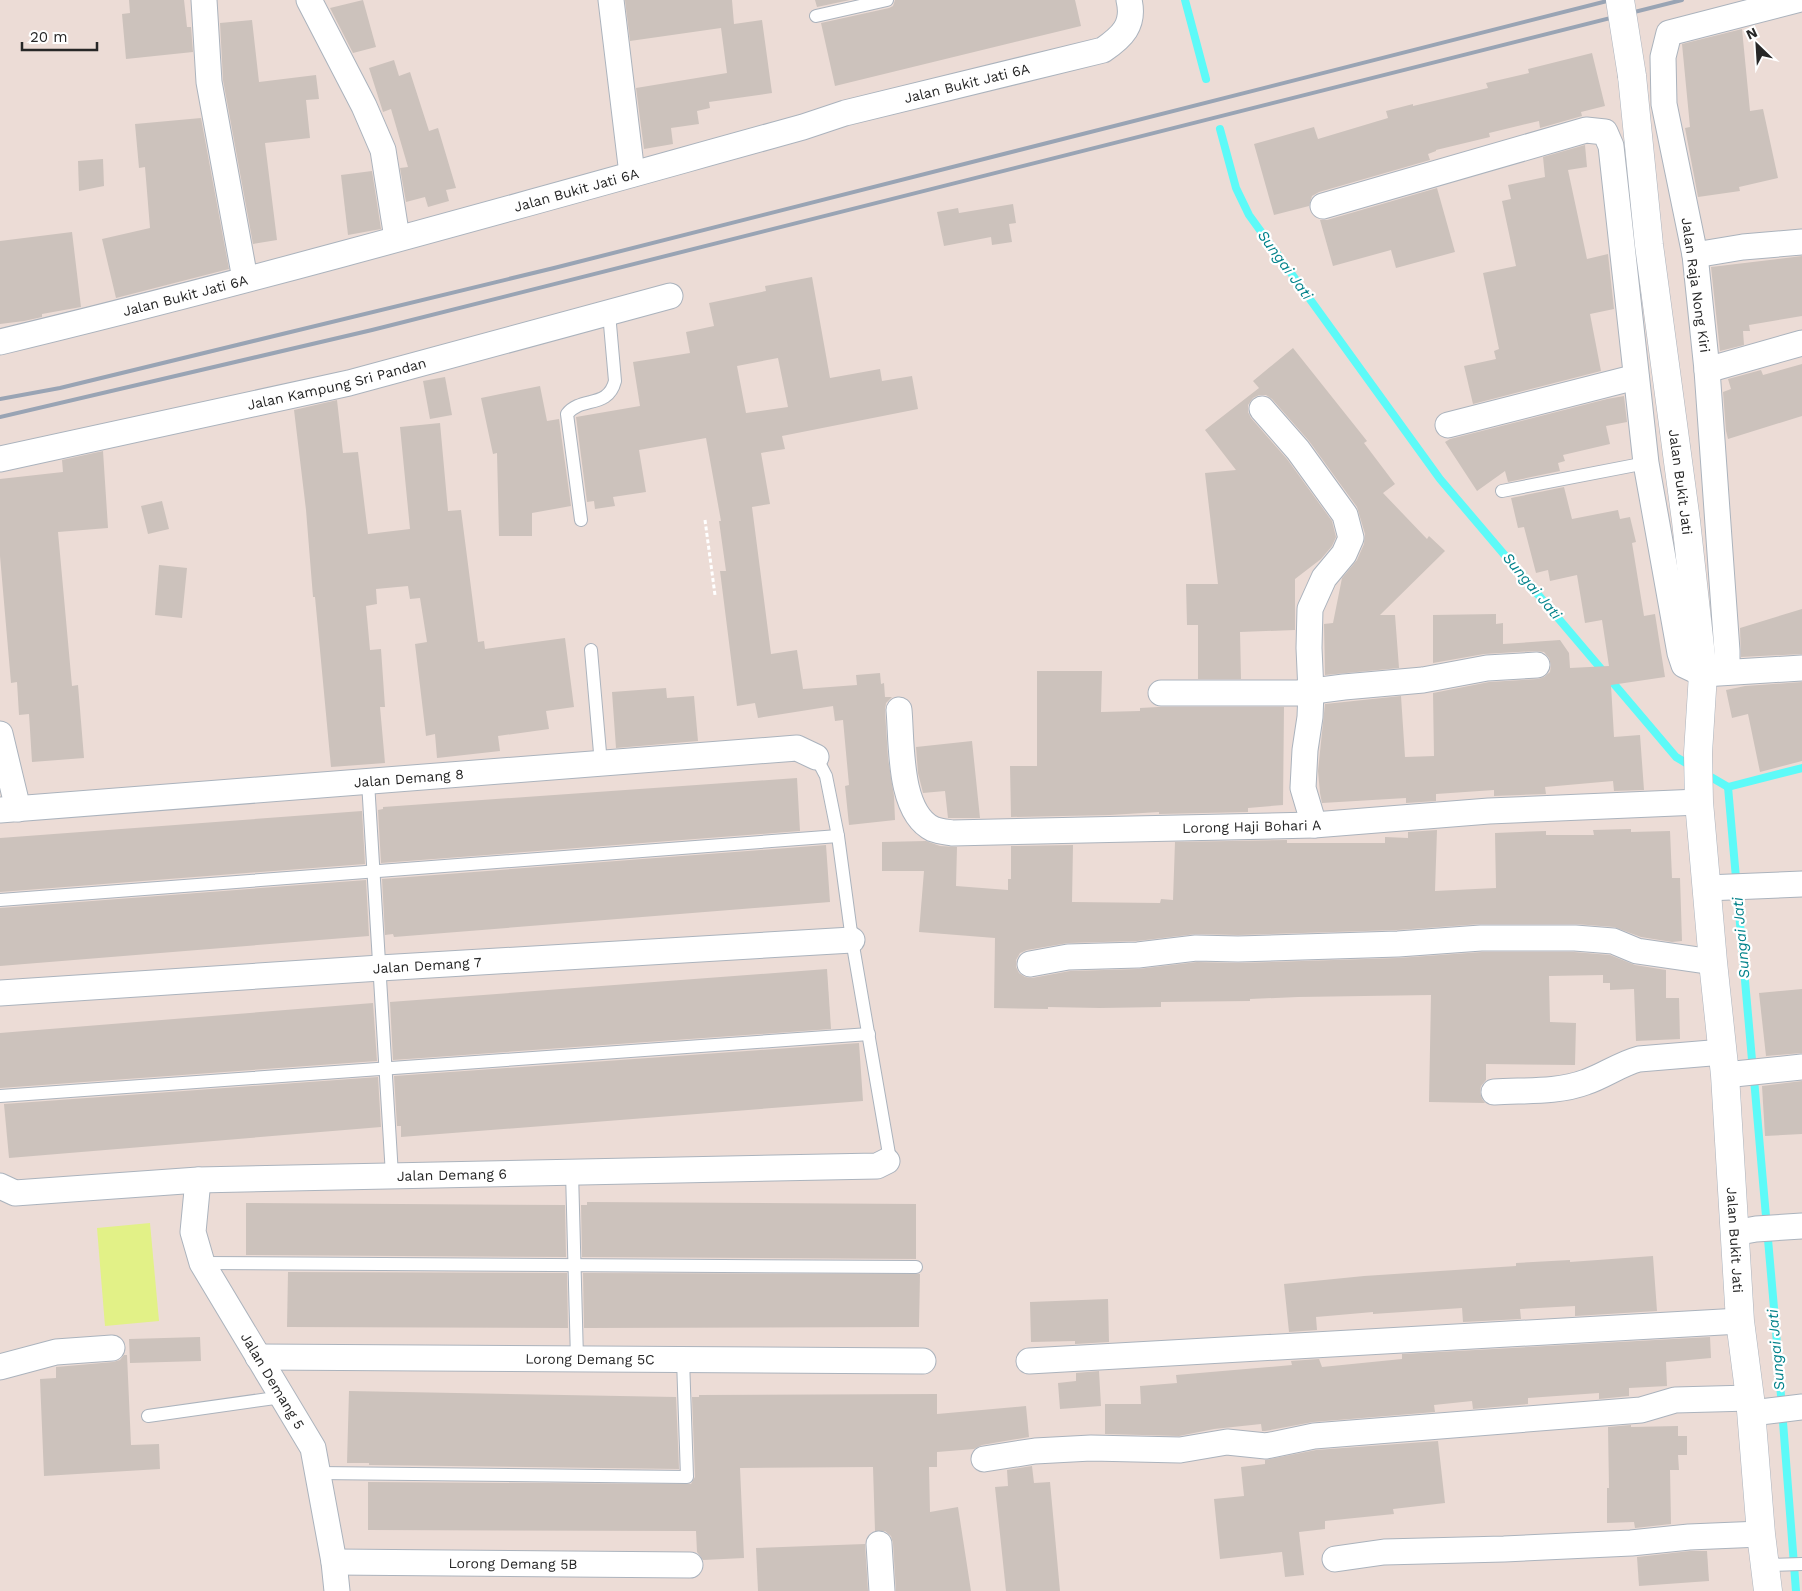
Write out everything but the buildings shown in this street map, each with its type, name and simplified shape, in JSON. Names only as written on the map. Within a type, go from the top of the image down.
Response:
[{"type":"street","points":[[204,0],[209,82],[244,279]]},
{"type":"street","points":[[309,0],[364,106],[383,150],[398,238]]},
{"type":"street","points":[[611,0],[632,174]]},
{"type":"street","name":"Jalan Bukit Jati","points":[[1620,0],[1632,76],[1649,245],[1686,521],[1715,672],[1698,753],[1699,796],[1717,887],[1713,962],[1724,1063],[1756,1230],[1740,1321],[1774,1408],[1761,1534],[1773,1574]]},
{"type":"street","name":"Jalan Raja Nong Kiri","points":[[1715,672],[1728,651],[1707,370],[1695,254],[1664,104],[1663,57],[1669,34],[1797,0]]},
{"type":"street","name":"Jalan Bukit Jati 6A","points":[[0,342],[108,316],[398,238],[803,127],[845,113],[1103,50],[1120,38],[1128,26],[1130,4]]},
{"type":"street","points":[[1323,206],[1586,130],[1605,132],[1611,146],[1646,463],[1680,653],[1684,664],[1715,672],[1802,668]]},
{"type":"street","points":[[1695,254],[1743,247],[1802,242]]},
{"type":"street","name":"Jalan Kampung Sri Pandan","points":[[0,460],[349,383],[670,296]]},
{"type":"street","points":[[1707,370],[1802,343]]},
{"type":"street","points":[[1448,426],[1636,377]]},
{"type":"street","points":[[1262,409],[1298,450],[1345,515],[1351,538],[1344,554],[1324,578],[1310,609],[1309,648],[1312,692],[1305,750],[1303,788],[1314,825]]},
{"type":"street","points":[[1161,693],[1312,692],[1344,687],[1423,680],[1487,668],[1537,665]]},
{"type":"street","name":"Lorong Haji Bohari A","points":[[899,710],[905,782],[910,802],[919,817],[932,829],[952,833],[1314,825],[1699,796]]},
{"type":"street","points":[[0,734],[9,809]]},
{"type":"street","name":"Jalan Demang 8","points":[[9,809],[797,748],[816,757]]},
{"type":"street","points":[[1717,887],[1802,884]]},
{"type":"street","points":[[1030,964],[1068,957],[1138,955],[1196,948],[1238,949],[1398,944],[1481,938],[1575,938],[1613,941],[1637,951],[1713,962]]},
{"type":"street","name":"Jalan Demang 7","points":[[0,993],[852,940]]},
{"type":"street","points":[[1494,1092],[1568,1088],[1587,1082],[1630,1061],[1639,1059],[1802,1067]]},
{"type":"street","name":"Jalan Demang 6","points":[[8,1190],[198,1180],[877,1166],[887,1161]]},
{"type":"street","name":"Jalan Demang 5","points":[[198,1180],[194,1232],[202,1262],[313,1448],[334,1562],[337,1591]]},
{"type":"street","points":[[1756,1230],[1802,1226]]},
{"type":"street","points":[[1028,1361],[1740,1321]]},
{"type":"street","points":[[0,1367],[56,1352],[112,1348]]},
{"type":"street","name":"Lorong Demang 5C","points":[[258,1356],[923,1361]]},
{"type":"street","points":[[984,1459],[1035,1451],[1091,1448],[1180,1450],[1227,1442],[1266,1446],[1314,1436],[1641,1410],[1675,1400],[1774,1408]]},
{"type":"street","points":[[1336,1559],[1384,1552],[1631,1543],[1689,1537],[1761,1534]]},
{"type":"street","points":[[879,1544],[882,1591]]},
{"type":"street","name":"Lorong Demang 5B","points":[[334,1562],[690,1565]]},
{"type":"lane","points":[[816,16],[887,0]]},
{"type":"lane","points":[[581,520],[567,414],[572,408],[606,397],[613,389],[615,381],[609,313]]},
{"type":"lane","points":[[1502,491],[1646,463]]},
{"type":"lane","points":[[590,650],[602,764]]},
{"type":"lane","points":[[816,757],[826,776],[838,836],[852,940],[889,1154],[887,1161]]},
{"type":"lane","points":[[368,782],[392,1175]]},
{"type":"lane","points":[[0,900],[838,836]]},
{"type":"lane","points":[[0,1096],[869,1034]]},
{"type":"lane","points":[[572,1172],[576,1359]]},
{"type":"lane","points":[[202,1262],[916,1267]]},
{"type":"lane","points":[[317,1473],[687,1477],[683,1360]]},
{"type":"lane","points":[[148,1416],[282,1397]]},
{"type":"lane","points":[[1773,1574],[1802,1564]]},
{"type":"path","points":[[705,520],[715,595]]},
{"type":"green space","points":[[150,1223],[159,1321],[105,1326],[97,1228]]},
{"type":"waterway","name":"Sungai Jati","points":[[1185,0],[1206,79]]},
{"type":"waterway","name":"Sungai Jati","points":[[1220,129],[1236,188],[1249,215],[1440,479],[1676,757],[1691,766]]},
{"type":"waterway","points":[[1728,787],[1802,768]]},
{"type":"waterway","name":"Sungai Jati","points":[[1704,773],[1728,787]]},
{"type":"waterway","name":"Sungai Jati","points":[[1728,787],[1752,1060]]},
{"type":"waterway","name":"Sungai Jati","points":[[1754,1079],[1796,1591]]},
{"type":"railway","points":[[0,399],[60,388],[554,268],[1611,0]]},
{"type":"railway","points":[[0,417],[372,330],[1682,0]]}]
